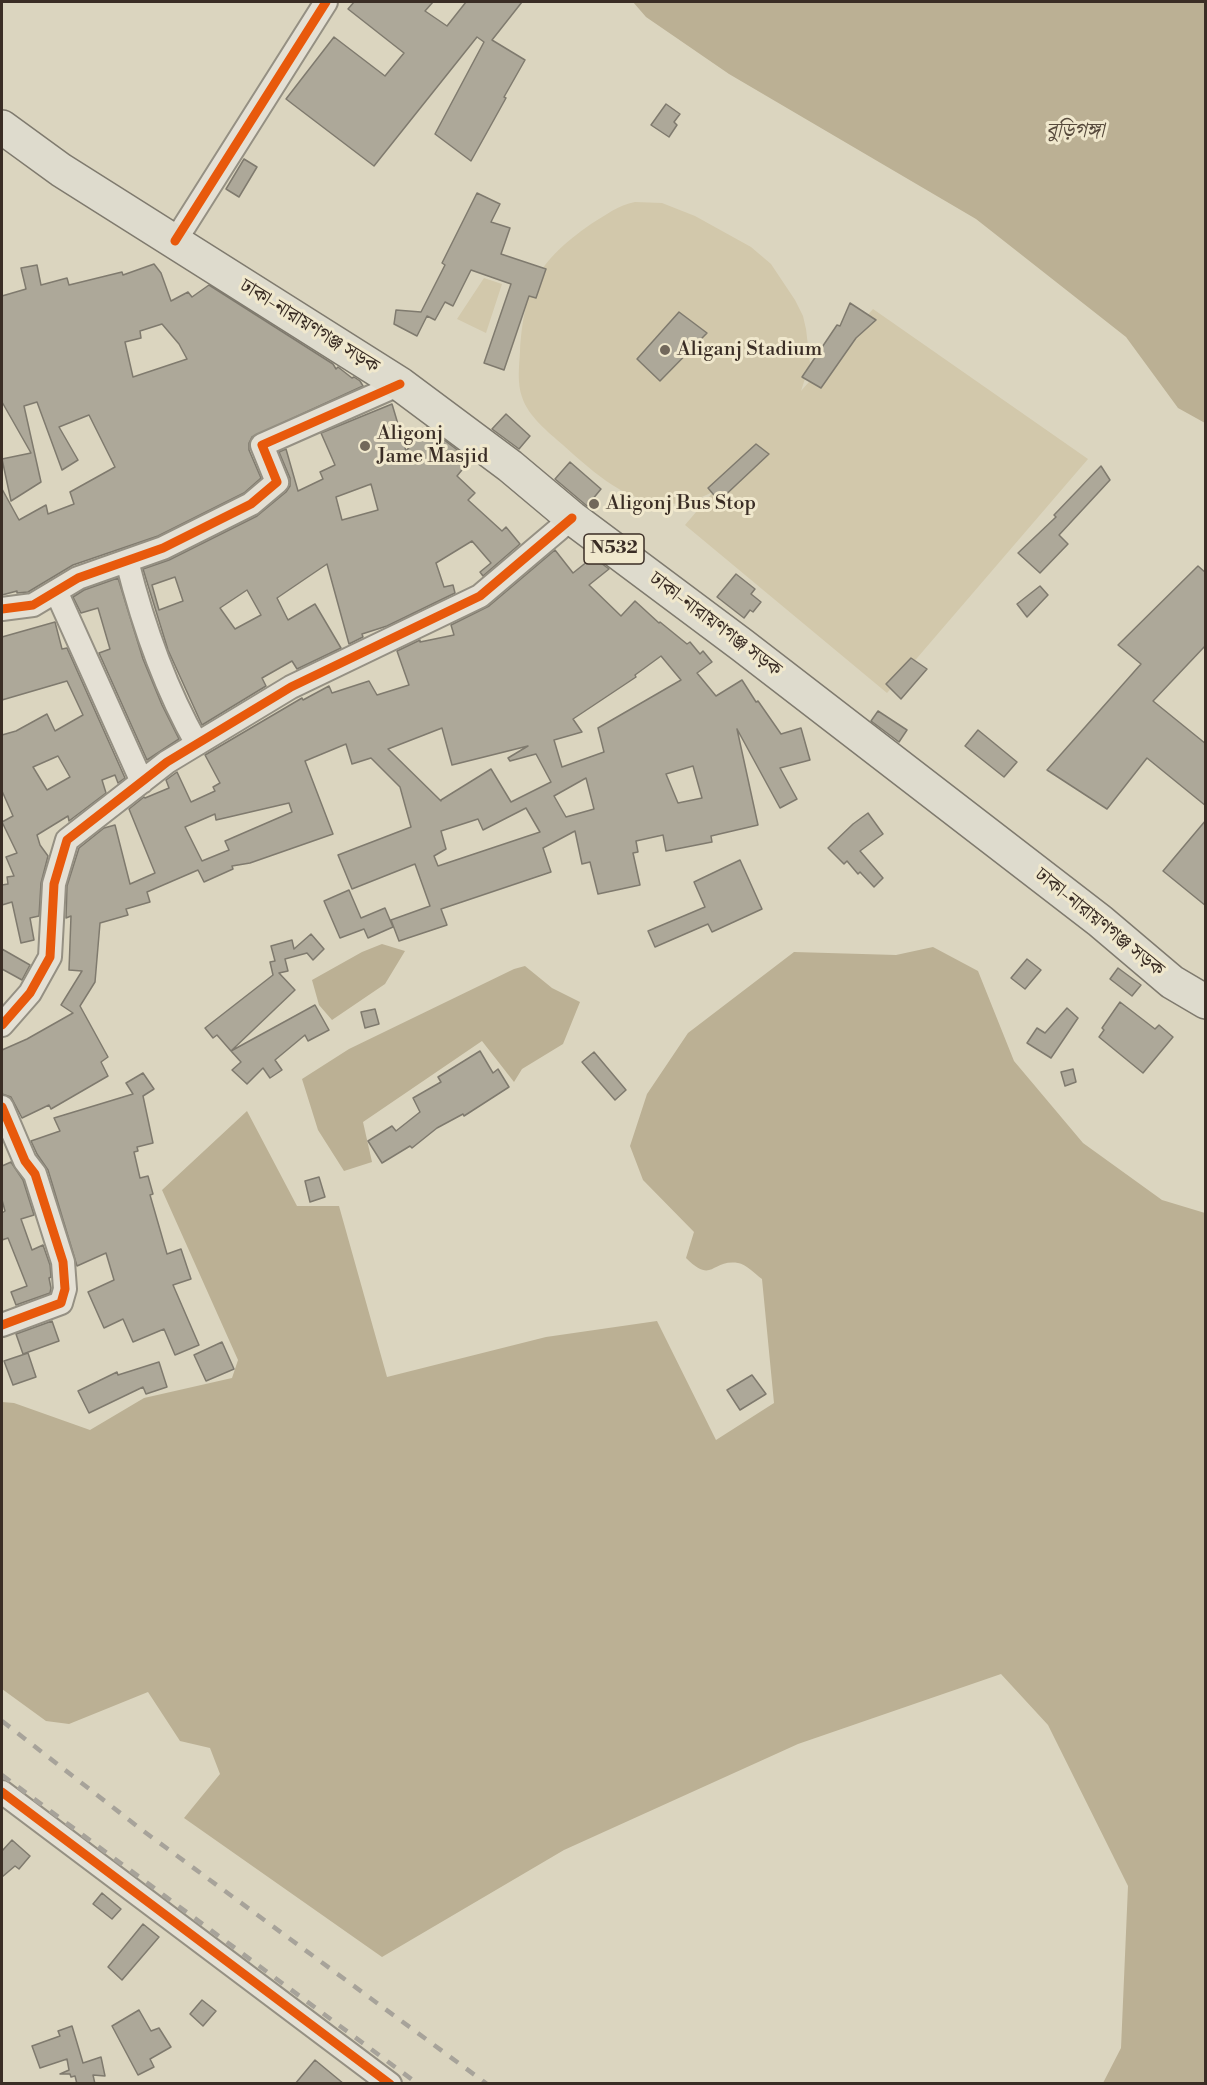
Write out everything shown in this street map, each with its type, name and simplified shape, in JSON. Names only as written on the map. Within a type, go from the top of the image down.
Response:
[{"type":"highway","name":"ঢাকা-নারায়ণগঞ্জ সড়ক","points":[[2,127],[61,170],[400,384],[510,466],[572,518],[752,652],[1090,914],[1172,982],[1205,1001]]},
{"type":"street","points":[[175,241],[326,2]]},
{"type":"street","points":[[2,609],[33,605],[78,578],[163,548],[251,504],[277,482],[262,445],[400,384]]},
{"type":"street","points":[[2,1025],[30,993],[50,957],[54,884],[67,840],[167,762],[291,687],[480,596],[572,518]]},
{"type":"street","points":[[127,561],[138,606],[157,662],[197,744]]},
{"type":"street","points":[[56,591],[142,782]]},
{"type":"street","points":[[2,1107],[25,1161],[34,1174],[63,1262],[65,1289],[61,1303],[2,1325]]},
{"type":"street","points":[[2,1792],[390,2084]]},
{"type":"shaded area","points":[[635,202],[662,203],[695,216],[751,247],[771,264],[803,316],[810,363],[801,391],[873,309],[1088,459],[887,693],[685,525],[714,491],[692,500],[671,504],[651,502],[632,496],[614,486],[580,460],[539,423],[525,404],[520,392],[519,381],[522,329],[525,310],[537,277],[558,250],[573,237],[612,211]]},
{"type":"shaded area","points":[[484,278],[502,284],[486,333],[457,319]]},
{"type":"water","name":"বুড়িগঙ্গা","points":[[633,2],[1205,2],[1205,423],[1178,408],[1126,337],[976,219],[729,74],[646,17]]},
{"type":"water","points":[[382,944],[405,951],[385,984],[332,1020],[319,1005],[312,980],[362,952]]},
{"type":"water","points":[[933,947],[978,971],[1014,1061],[1083,1143],[1162,1200],[1205,1213],[1205,2083],[1103,2083],[1121,2048],[1128,1886],[1048,1725],[1001,1674],[798,1744],[564,1850],[382,1957],[184,1818],[220,1774],[210,1748],[180,1741],[148,1692],[69,1724],[46,1721],[2,1689],[2,1402],[14,1403],[90,1430],[144,1398],[232,1378],[238,1360],[162,1190],[247,1111],[297,1206],[339,1206],[387,1377],[546,1337],[657,1321],[716,1440],[774,1403],[762,1279],[738,1263],[722,1264],[712,1269],[702,1270],[686,1258],[694,1232],[643,1180],[630,1146],[647,1094],[688,1033],[794,952],[896,955]]},
{"type":"water","points":[[525,966],[552,988],[580,1002],[563,1044],[522,1069],[514,1082],[482,1041],[363,1122],[372,1162],[344,1171],[318,1130],[302,1079],[349,1049],[514,969]]},
{"type":"building","points":[[354,2],[433,2],[425,11],[447,26],[466,2],[522,2],[492,40],[525,60],[471,161],[435,134],[484,42],[477,37],[374,166],[286,99],[334,37],[385,76],[404,53],[348,9]]},
{"type":"building","points":[[666,104],[680,114],[674,122],[677,125],[669,137],[651,125]]},
{"type":"building","points":[[244,159],[257,167],[239,197],[226,189]]},
{"type":"building","points":[[477,193],[500,204],[491,222],[510,228],[501,254],[546,269],[536,298],[529,296],[504,370],[484,363],[511,284],[471,270],[453,306],[445,302],[435,320],[427,316],[417,336],[394,324],[396,310],[421,312],[445,265],[442,263]]},
{"type":"building","points":[[154,264],[161,273],[171,301],[188,292],[192,297],[209,285],[333,364],[336,369],[338,367],[352,378],[354,377],[363,386],[252,437],[249,450],[261,478],[244,493],[158,536],[73,565],[28,592],[17,593],[17,591],[2,595],[2,489],[19,520],[46,505],[48,514],[74,504],[70,492],[115,467],[89,415],[59,427],[78,460],[62,470],[37,402],[24,406],[41,482],[11,501],[2,459],[31,453],[2,402],[2,296],[26,289],[21,268],[37,265],[41,285],[67,278],[69,285],[122,272],[123,275]],"holes":[[[162,324],[179,344],[187,359],[133,377],[125,342],[141,338],[140,331]]]},
{"type":"building","points":[[850,303],[876,320],[856,338],[821,388],[802,377],[837,325],[840,326]]},
{"type":"building","points":[[679,312],[707,333],[660,381],[637,359]]},
{"type":"building","points":[[392,404],[406,451],[427,427],[464,455],[470,460],[457,476],[475,493],[468,500],[502,531],[506,527],[520,544],[483,576],[480,572],[491,563],[472,541],[436,563],[444,587],[453,585],[455,593],[387,626],[362,634],[363,637],[349,644],[327,564],[277,598],[288,620],[315,604],[341,648],[297,669],[292,661],[262,678],[266,686],[202,725],[168,650],[143,569],[169,560],[257,516],[286,492],[290,486],[290,478],[279,452],[286,449],[298,491],[323,479],[320,472],[335,465],[321,433]],"holes":[[[371,484],[378,510],[342,520],[336,497]],[[175,577],[183,601],[159,610],[152,585]],[[247,590],[261,615],[235,629],[220,608]]]},
{"type":"building","points":[[506,414],[530,436],[519,449],[492,429]]},
{"type":"building","points":[[756,444],[769,454],[719,501],[708,488]]},
{"type":"building","points":[[570,462],[601,489],[587,506],[555,479]]},
{"type":"building","points":[[1101,466],[1110,480],[1059,535],[1068,544],[1040,573],[1018,553],[1056,517],[1054,515]]},
{"type":"building","points":[[555,550],[573,573],[593,557],[609,569],[589,585],[621,616],[635,601],[687,644],[690,642],[700,654],[703,651],[712,662],[697,673],[716,696],[742,680],[781,734],[801,728],[810,760],[780,768],[797,799],[780,808],[737,729],[758,825],[711,836],[712,842],[666,851],[663,835],[636,841],[638,852],[633,853],[640,885],[598,894],[590,862],[582,864],[575,831],[543,848],[551,872],[441,909],[447,925],[399,941],[391,920],[430,906],[415,864],[352,889],[338,855],[411,827],[400,787],[371,758],[352,764],[346,744],[305,761],[333,834],[250,863],[232,866],[233,869],[204,882],[198,870],[147,892],[150,902],[126,909],[128,915],[100,923],[95,982],[80,1006],[108,1057],[101,1062],[108,1076],[51,1109],[49,1105],[22,1118],[11,1097],[2,1094],[2,1050],[73,1013],[61,1005],[82,971],[69,970],[71,916],[66,918],[67,886],[79,848],[104,828],[115,825],[130,884],[155,873],[129,809],[144,797],[169,788],[166,780],[177,772],[191,802],[215,791],[213,787],[220,783],[205,755],[302,698],[303,700],[329,686],[332,693],[369,681],[377,695],[409,685],[397,651],[420,640],[420,642],[454,635],[451,625],[489,606]],"holes":[[[661,656],[681,680],[598,728],[604,752],[562,767],[554,740],[582,732],[573,719],[636,677],[635,675]],[[442,728],[452,765],[528,746],[508,758],[510,761],[536,754],[551,782],[511,802],[491,769],[441,801],[388,749]],[[693,766],[702,798],[678,803],[666,774]],[[586,778],[594,809],[566,817],[554,796]],[[289,803],[292,812],[225,841],[229,850],[202,861],[185,827],[215,814],[216,820]],[[526,808],[540,832],[438,866],[434,856],[446,849],[441,831],[478,819],[483,830]]]},
{"type":"building","points":[[1198,566],[1206,573],[1206,645],[1153,701],[1206,744],[1206,806],[1147,758],[1107,809],[1047,770],[1141,664],[1118,645]]},
{"type":"building","points":[[736,574],[755,589],[751,594],[761,602],[744,618],[717,597]]},
{"type":"building","points":[[118,578],[143,659],[179,739],[147,760],[99,653],[110,649],[98,608],[81,613],[73,597],[84,590]]},
{"type":"building","points":[[1040,586],[1048,595],[1027,617],[1017,604]]},
{"type":"building","points":[[55,622],[62,649],[67,648],[125,778],[118,783],[115,775],[102,780],[106,793],[69,821],[68,816],[37,835],[40,845],[48,856],[41,883],[39,916],[30,918],[34,940],[21,943],[12,902],[2,905],[2,885],[8,884],[7,877],[14,876],[6,857],[17,853],[2,822],[13,816],[2,791],[2,735],[16,731],[47,714],[55,731],[83,715],[67,681],[2,700],[2,637]],"holes":[[[58,756],[70,777],[47,790],[33,767]]]},
{"type":"building","points":[[911,658],[927,669],[901,699],[886,684]]},
{"type":"building","points":[[878,711],[907,730],[899,742],[871,721]]},
{"type":"building","points":[[978,730],[1017,762],[1004,777],[965,746]]},
{"type":"building","points":[[868,813],[883,834],[860,851],[883,878],[874,887],[860,872],[858,874],[847,861],[844,864],[828,848]]},
{"type":"building","points":[[1206,820],[1206,906],[1163,871]]},
{"type":"building","points":[[740,860],[762,909],[712,932],[708,924],[655,947],[648,931],[705,907],[694,882]]},
{"type":"building","points":[[349,890],[361,918],[385,908],[393,927],[368,938],[364,929],[340,938],[324,901]]},
{"type":"building","points":[[311,934],[324,949],[313,960],[307,953],[285,959],[288,971],[279,973],[295,990],[231,1051],[217,1035],[213,1038],[205,1028],[273,975],[270,962],[275,961],[271,946],[292,940],[294,949]]},
{"type":"building","points":[[2,949],[30,965],[22,980],[2,969]]},
{"type":"building","points":[[1027,959],[1041,970],[1025,989],[1011,978]]},
{"type":"building","points":[[1118,968],[1141,985],[1132,996],[1110,979]]},
{"type":"building","points":[[1120,1002],[1155,1029],[1159,1025],[1173,1037],[1143,1073],[1099,1037],[1104,1030],[1102,1028]]},
{"type":"building","points":[[315,1005],[329,1030],[308,1041],[305,1035],[275,1060],[282,1070],[270,1078],[263,1068],[247,1084],[232,1070],[241,1062],[231,1051]]},
{"type":"building","points":[[1067,1008],[1078,1018],[1051,1058],[1027,1043],[1037,1028],[1045,1033]]},
{"type":"building","points":[[375,1009],[379,1024],[365,1028],[361,1012]]},
{"type":"building","points":[[480,1051],[493,1073],[498,1069],[509,1087],[464,1116],[463,1114],[437,1128],[412,1148],[410,1146],[382,1163],[368,1141],[392,1126],[396,1131],[420,1112],[413,1098],[441,1082],[438,1077]]},
{"type":"building","points":[[594,1052],[626,1090],[615,1100],[582,1062]]},
{"type":"building","points":[[1073,1069],[1076,1082],[1065,1086],[1061,1072]]},
{"type":"building","points":[[143,1073],[154,1089],[143,1096],[153,1143],[137,1147],[138,1151],[134,1152],[140,1178],[148,1176],[153,1194],[150,1195],[167,1254],[181,1249],[191,1279],[173,1285],[199,1345],[175,1355],[164,1329],[133,1342],[123,1319],[104,1328],[88,1292],[114,1280],[106,1253],[77,1266],[48,1170],[31,1141],[60,1131],[54,1118],[133,1094],[126,1083]]},
{"type":"building","points":[[11,1162],[23,1180],[34,1215],[21,1219],[32,1250],[43,1245],[50,1265],[51,1277],[49,1278],[50,1293],[16,1305],[11,1292],[27,1286],[8,1238],[2,1240],[2,1213],[5,1211],[2,1200],[2,1166]]},
{"type":"building","points":[[319,1177],[325,1197],[310,1202],[305,1181]]},
{"type":"building","points":[[52,1321],[59,1341],[23,1354],[16,1334]]},
{"type":"building","points":[[222,1342],[234,1369],[206,1381],[194,1355]]},
{"type":"building","points":[[28,1353],[36,1377],[13,1385],[4,1361]]},
{"type":"building","points":[[159,1362],[167,1387],[146,1394],[143,1387],[89,1413],[78,1391],[117,1372],[118,1375]]},
{"type":"building","points":[[752,1375],[766,1394],[740,1410],[727,1390]]},
{"type":"building","points":[[12,1840],[30,1856],[19,1869],[15,1866],[2,1877],[2,1851]]},
{"type":"building","points":[[102,1893],[121,1909],[112,1919],[93,1904]]},
{"type":"building","points":[[143,1924],[159,1937],[122,1980],[108,1967]]},
{"type":"building","points":[[202,2000],[216,2011],[203,2026],[190,2014]]},
{"type":"building","points":[[139,2010],[151,2031],[159,2028],[171,2047],[150,2059],[154,2067],[138,2075],[112,2026]]},
{"type":"building","points":[[72,2026],[83,2063],[101,2057],[105,2076],[93,2075],[95,2084],[77,2084],[75,2076],[60,2074],[69,2070],[67,2059],[40,2068],[32,2046],[60,2036],[58,2031]]},
{"type":"building","points":[[315,2060],[344,2084],[295,2084]]},
{"type":"railway","points":[[2,1721],[142,1830],[487,2084]]},
{"type":"railway","points":[[2,1775],[418,2084]]},
{"type":"cycle path","points":[[175,241],[326,2]]},
{"type":"cycle path","points":[[2,609],[33,605],[78,578],[163,548],[251,504],[277,482],[262,445],[400,384]]},
{"type":"cycle path","points":[[2,1025],[30,993],[50,957],[54,884],[67,840],[167,762],[291,687],[480,596],[572,518]]},
{"type":"cycle path","points":[[2,1107],[25,1161],[35,1174],[63,1262],[65,1289],[61,1303],[2,1325]]},
{"type":"cycle path","points":[[2,1792],[390,2084]]},
{"type":"place","name":"Aliganj Stadium","points":[[665,350]]},
{"type":"place","name":"Aligonj Jame Masjid","points":[[365,446]]},
{"type":"place","name":"Aligonj Bus Stop","points":[[594,504]]}]
